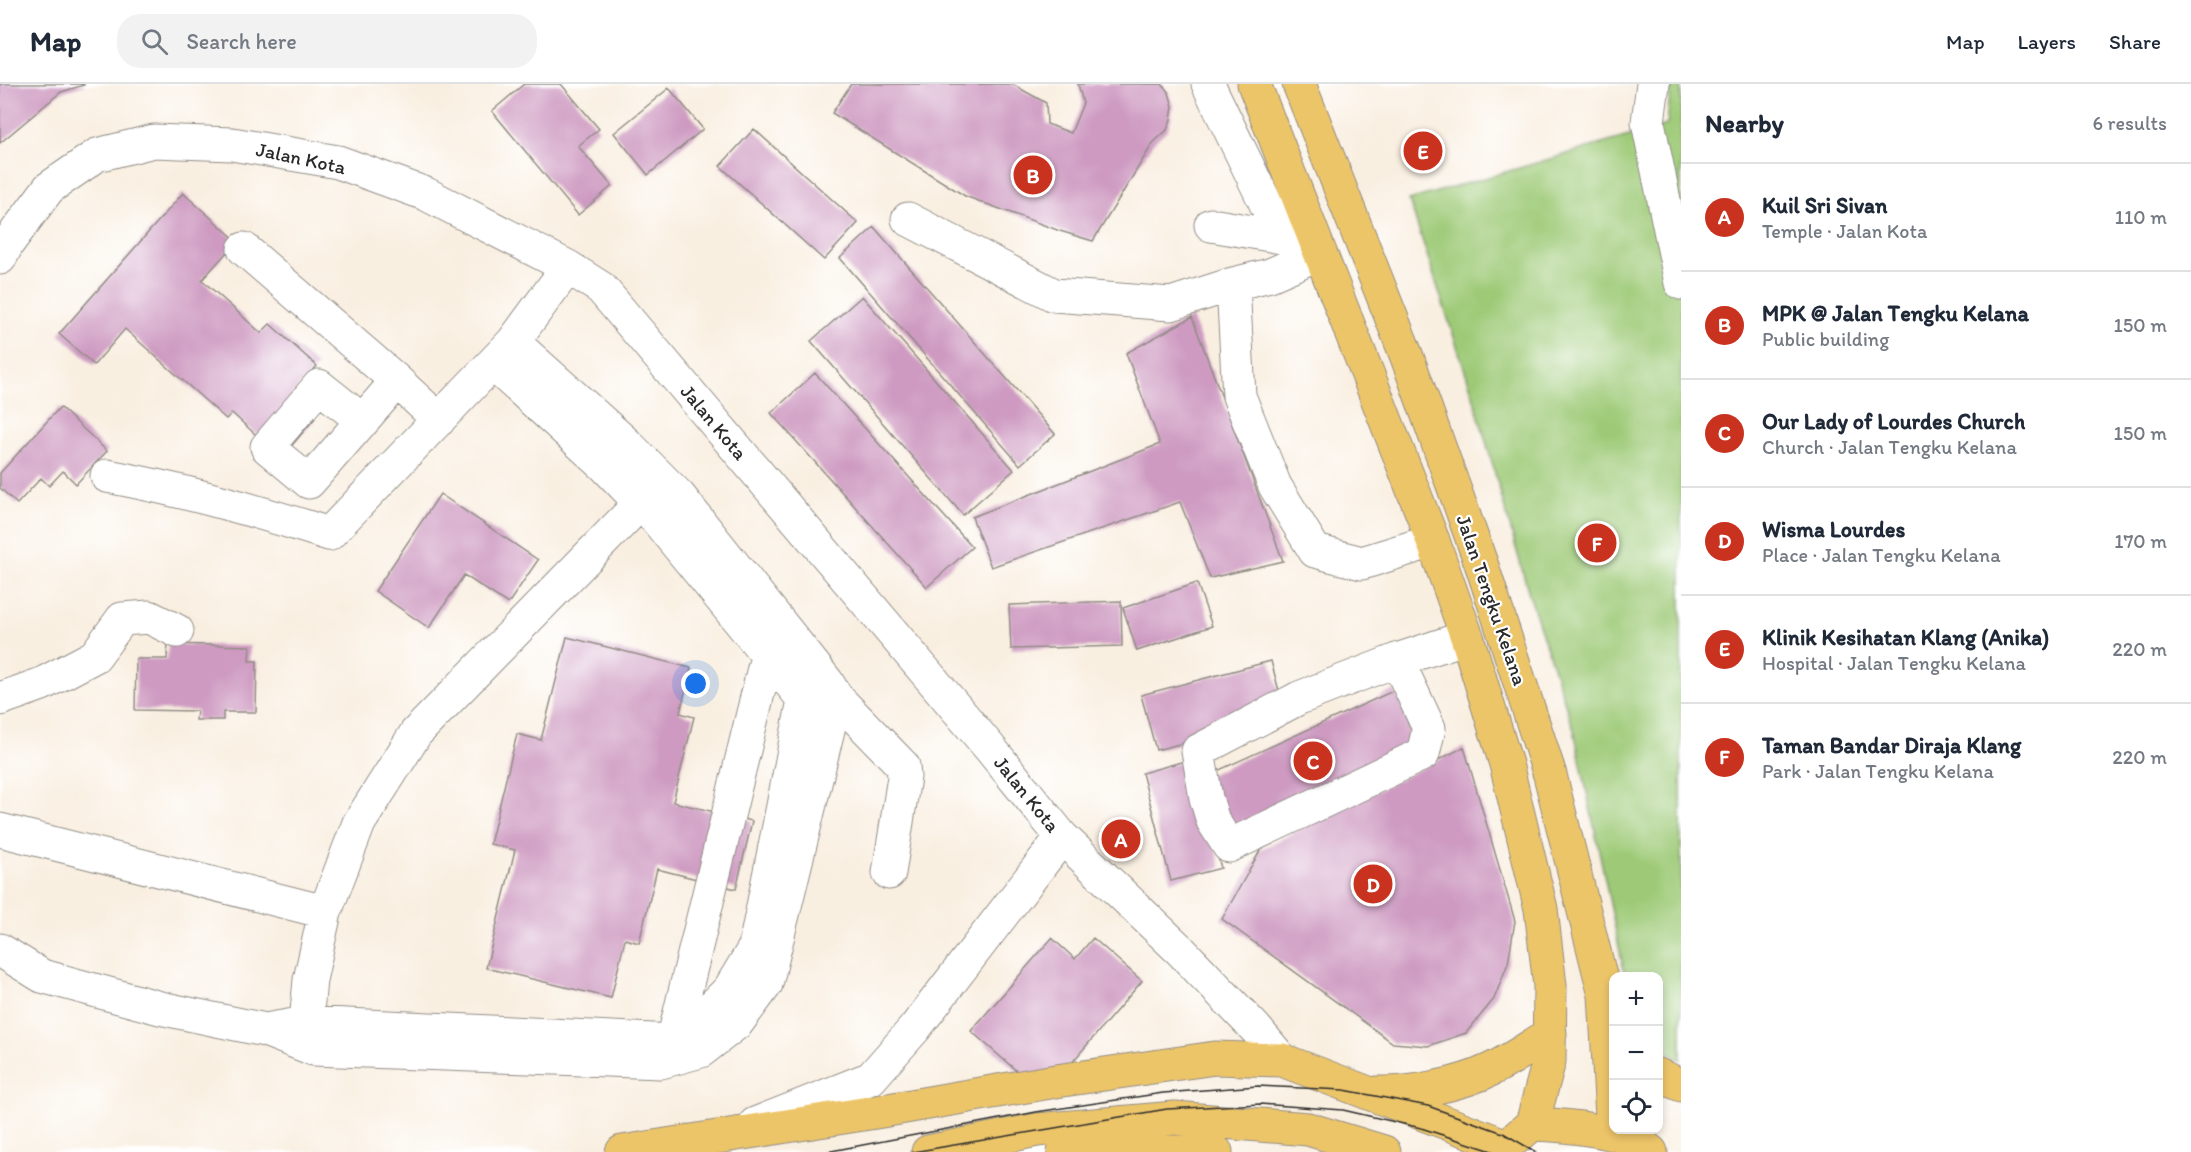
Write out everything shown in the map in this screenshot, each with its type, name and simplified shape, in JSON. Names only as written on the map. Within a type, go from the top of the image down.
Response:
[{"type":"highway","name":"Jalan Tengku Kelana","points":[[1254,84],[1433,541],[1467,637],[1506,764],[1541,909],[1550,986],[1549,1061],[1532,1124]]},
{"type":"highway","name":"Jalan Tengku Kelana","points":[[1299,84],[1407,357],[1482,566],[1550,775],[1609,1005]]},
{"type":"highway","name":"Jalan Tengku Kelana","points":[[1610,1026],[1611,1080]]},
{"type":"highway","points":[[1366,1092],[1395,1093],[1424,1089],[1488,1071],[1550,1034]]},
{"type":"highway","points":[[622,1152],[1056,1081],[1215,1058],[1281,1060],[1504,1149],[1532,1124],[1560,1125],[1609,1133]]},
{"type":"highway","points":[[1663,1077],[1681,1085]]},
{"type":"highway","points":[[928,1152],[1037,1130],[1176,1118],[1308,1129],[1384,1152]]},
{"type":"highway","points":[[1613,1134],[1654,1150]]},
{"type":"highway","points":[[1064,1152],[1216,1152]]},
{"type":"street","points":[[1208,84],[1282,237]]},
{"type":"street","points":[[1653,84],[1648,122],[1681,283]]},
{"type":"street","name":"Jalan Kota","points":[[0,258],[8,243],[49,188],[97,155],[154,141],[232,144],[338,162],[426,194],[568,267],[601,288],[989,747],[1062,837],[1181,951],[1256,1029],[1281,1060]]},
{"type":"street","points":[[908,219],[1054,295],[1172,304],[1233,284],[1270,275],[1318,248]]},
{"type":"street","points":[[1211,225],[1282,237],[1318,248]]},
{"type":"street","points":[[244,249],[439,420]]},
{"type":"street","points":[[106,476],[174,489],[258,511],[329,534],[503,353],[568,267]]},
{"type":"street","points":[[1233,284],[1239,396],[1275,486],[1315,551],[1362,563],[1433,541]]},
{"type":"street","points":[[0,950],[42,976],[160,1008],[265,1030],[310,1036],[661,1062],[701,1051],[737,1023],[766,984],[822,693],[678,496],[663,479],[628,445],[503,353]]},
{"type":"street","points":[[503,353],[656,519],[768,656],[822,693],[903,766],[904,777],[889,873]]},
{"type":"street","points":[[363,421],[397,381]]},
{"type":"street","points":[[310,1036],[310,980],[325,912],[359,823],[416,734],[663,479]]},
{"type":"street","points":[[0,699],[42,684],[95,656],[122,619],[149,617],[177,631]]},
{"type":"street","points":[[1397,660],[1429,728],[1423,754],[1229,846],[1213,821],[1206,798],[1198,751],[1299,698],[1397,660],[1467,637]]},
{"type":"street","points":[[673,1041],[768,656]]},
{"type":"street","points":[[310,1036],[673,1041],[729,990],[755,947],[822,693]]},
{"type":"street","points":[[0,830],[325,912]]},
{"type":"street","points":[[722,1136],[872,1078],[915,1028],[1062,837]]},
{"type":"green space","points":[[1671,84],[1681,84],[1681,1060],[1663,1050],[1663,972],[1624,972],[1574,730],[1529,594],[1472,392],[1409,200],[1667,125]]},
{"type":"building","points":[[0,84],[84,85],[61,92],[0,143]]},
{"type":"building","points":[[524,84],[561,84],[599,129],[578,146],[612,186],[578,215],[492,111]]},
{"type":"building","points":[[851,84],[1012,84],[1046,103],[1047,124],[1071,133],[1083,103],[1078,84],[1162,84],[1169,93],[1173,106],[1167,130],[1153,143],[1093,241],[965,196],[832,113]]},
{"type":"building","points":[[669,88],[703,129],[648,175],[614,133]]},
{"type":"building","points":[[754,129],[858,223],[824,260],[720,166]]},
{"type":"building","points":[[183,193],[237,241],[202,280],[261,333],[270,324],[317,366],[291,396],[315,418],[287,451],[256,435],[232,413],[226,419],[125,329],[94,365],[59,334]]},
{"type":"building","points":[[874,227],[1055,434],[1020,465],[840,258]]},
{"type":"building","points":[[862,296],[1014,470],[963,515],[811,341]]},
{"type":"building","points":[[1192,317],[1283,561],[1210,578],[1180,502],[991,567],[972,517],[1160,444],[1126,353]]},
{"type":"building","points":[[815,373],[972,547],[927,587],[771,413]]},
{"type":"building","points":[[60,407],[107,451],[76,484],[63,471],[49,486],[41,478],[17,504],[0,488],[0,473]]},
{"type":"building","points":[[440,494],[538,560],[508,604],[464,575],[429,628],[375,591]]},
{"type":"building","points":[[1197,583],[1212,626],[1137,651],[1123,608]]},
{"type":"building","points":[[1121,601],[1122,646],[1011,649],[1009,605]]},
{"type":"building","points":[[567,637],[691,668],[680,713],[694,717],[673,802],[752,821],[736,889],[657,869],[639,943],[625,939],[611,998],[486,968],[515,850],[490,844],[517,734],[541,740]]},
{"type":"building","points":[[168,644],[250,646],[249,661],[257,661],[256,712],[223,712],[223,720],[196,720],[197,711],[135,710],[136,659],[167,659]]},
{"type":"building","points":[[1271,661],[1286,717],[1156,750],[1141,695]]},
{"type":"building","points":[[1395,690],[1420,746],[1231,832],[1206,776]]},
{"type":"building","points":[[1464,747],[1515,921],[1508,963],[1494,999],[1466,1033],[1428,1046],[1393,1043],[1222,919],[1261,849]]},
{"type":"building","points":[[1192,759],[1221,868],[1171,881],[1142,773]]},
{"type":"building","points":[[1052,938],[1075,959],[1093,938],[1142,981],[1044,1095],[971,1031]]},
{"type":"tram line","points":[[826,1152],[1036,1112],[1163,1093],[1258,1086],[1344,1090],[1428,1106],[1503,1133],[1536,1152]]},
{"type":"tram line","points":[[913,1152],[1167,1109],[1260,1104],[1343,1110],[1421,1128],[1495,1152]]},
{"type":"place","name":"Klinik Kesihatan Klang (Anika)","points":[[1423,151]]},
{"type":"place","name":"MPK @ Jalan Tengku Kelana","points":[[1033,175]]},
{"type":"place","name":"Taman Bandar Diraja Klang","points":[[1597,543]]},
{"type":"place","name":"Our Lady of Lourdes Church","points":[[1313,761]]},
{"type":"place","name":"Kuil Sri Sivan","points":[[1121,839]]},
{"type":"place","name":"Wisma Lourdes","points":[[1373,884]]}]
